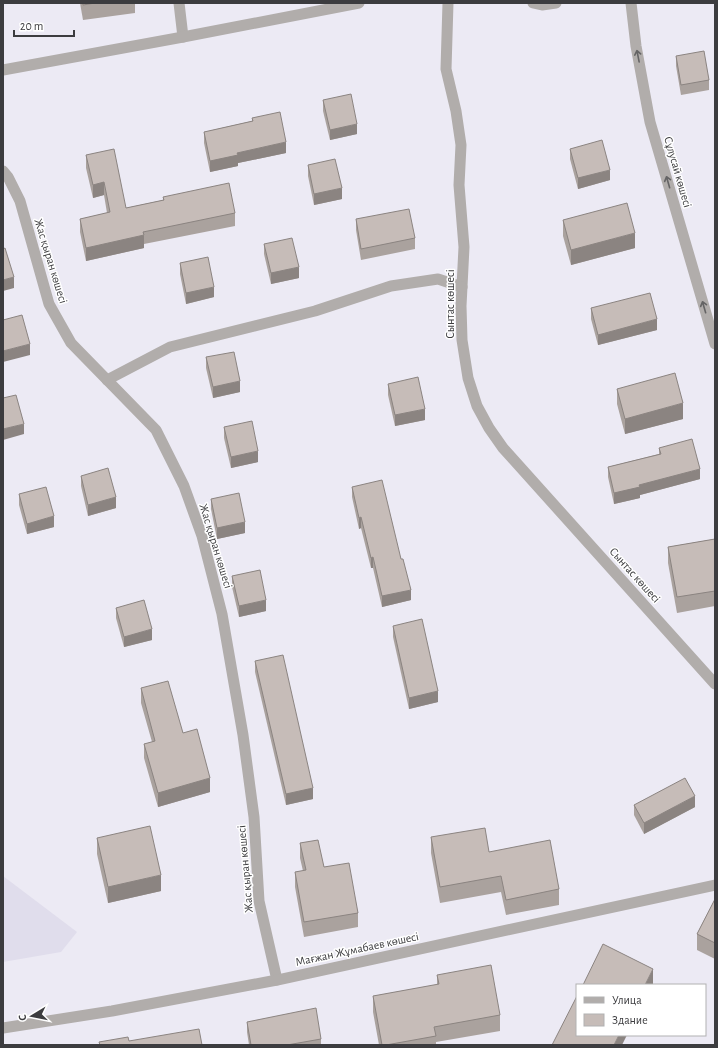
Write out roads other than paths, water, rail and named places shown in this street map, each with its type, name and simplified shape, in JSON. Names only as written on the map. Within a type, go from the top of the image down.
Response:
[{"type":"street","points":[[179,3],[183,37]]},
{"type":"street","points":[[3,70],[359,3]]},
{"type":"street","name":"Сынтас көшесі","points":[[448,3],[446,69],[456,111],[461,145],[459,186],[464,247],[461,306],[462,340],[468,378],[477,406],[502,448],[715,684]]},
{"type":"street","points":[[533,3],[542,5],[556,3]]},
{"type":"street","name":"Сұлусай көшесі","points":[[631,3],[636,46],[650,122],[715,344]]},
{"type":"street","name":"Жас қыран көшесі","points":[[3,171],[8,177],[20,201],[49,304],[71,343],[156,430],[184,486],[202,536],[222,614],[243,736],[254,817],[259,901],[277,980]]},
{"type":"street","points":[[108,380],[170,347],[315,311],[391,286],[438,279],[462,287]]},
{"type":"street","name":"Мағжан Жұмабаев көшесі","points":[[3,1028],[112,1011],[277,980],[715,885]]}]
